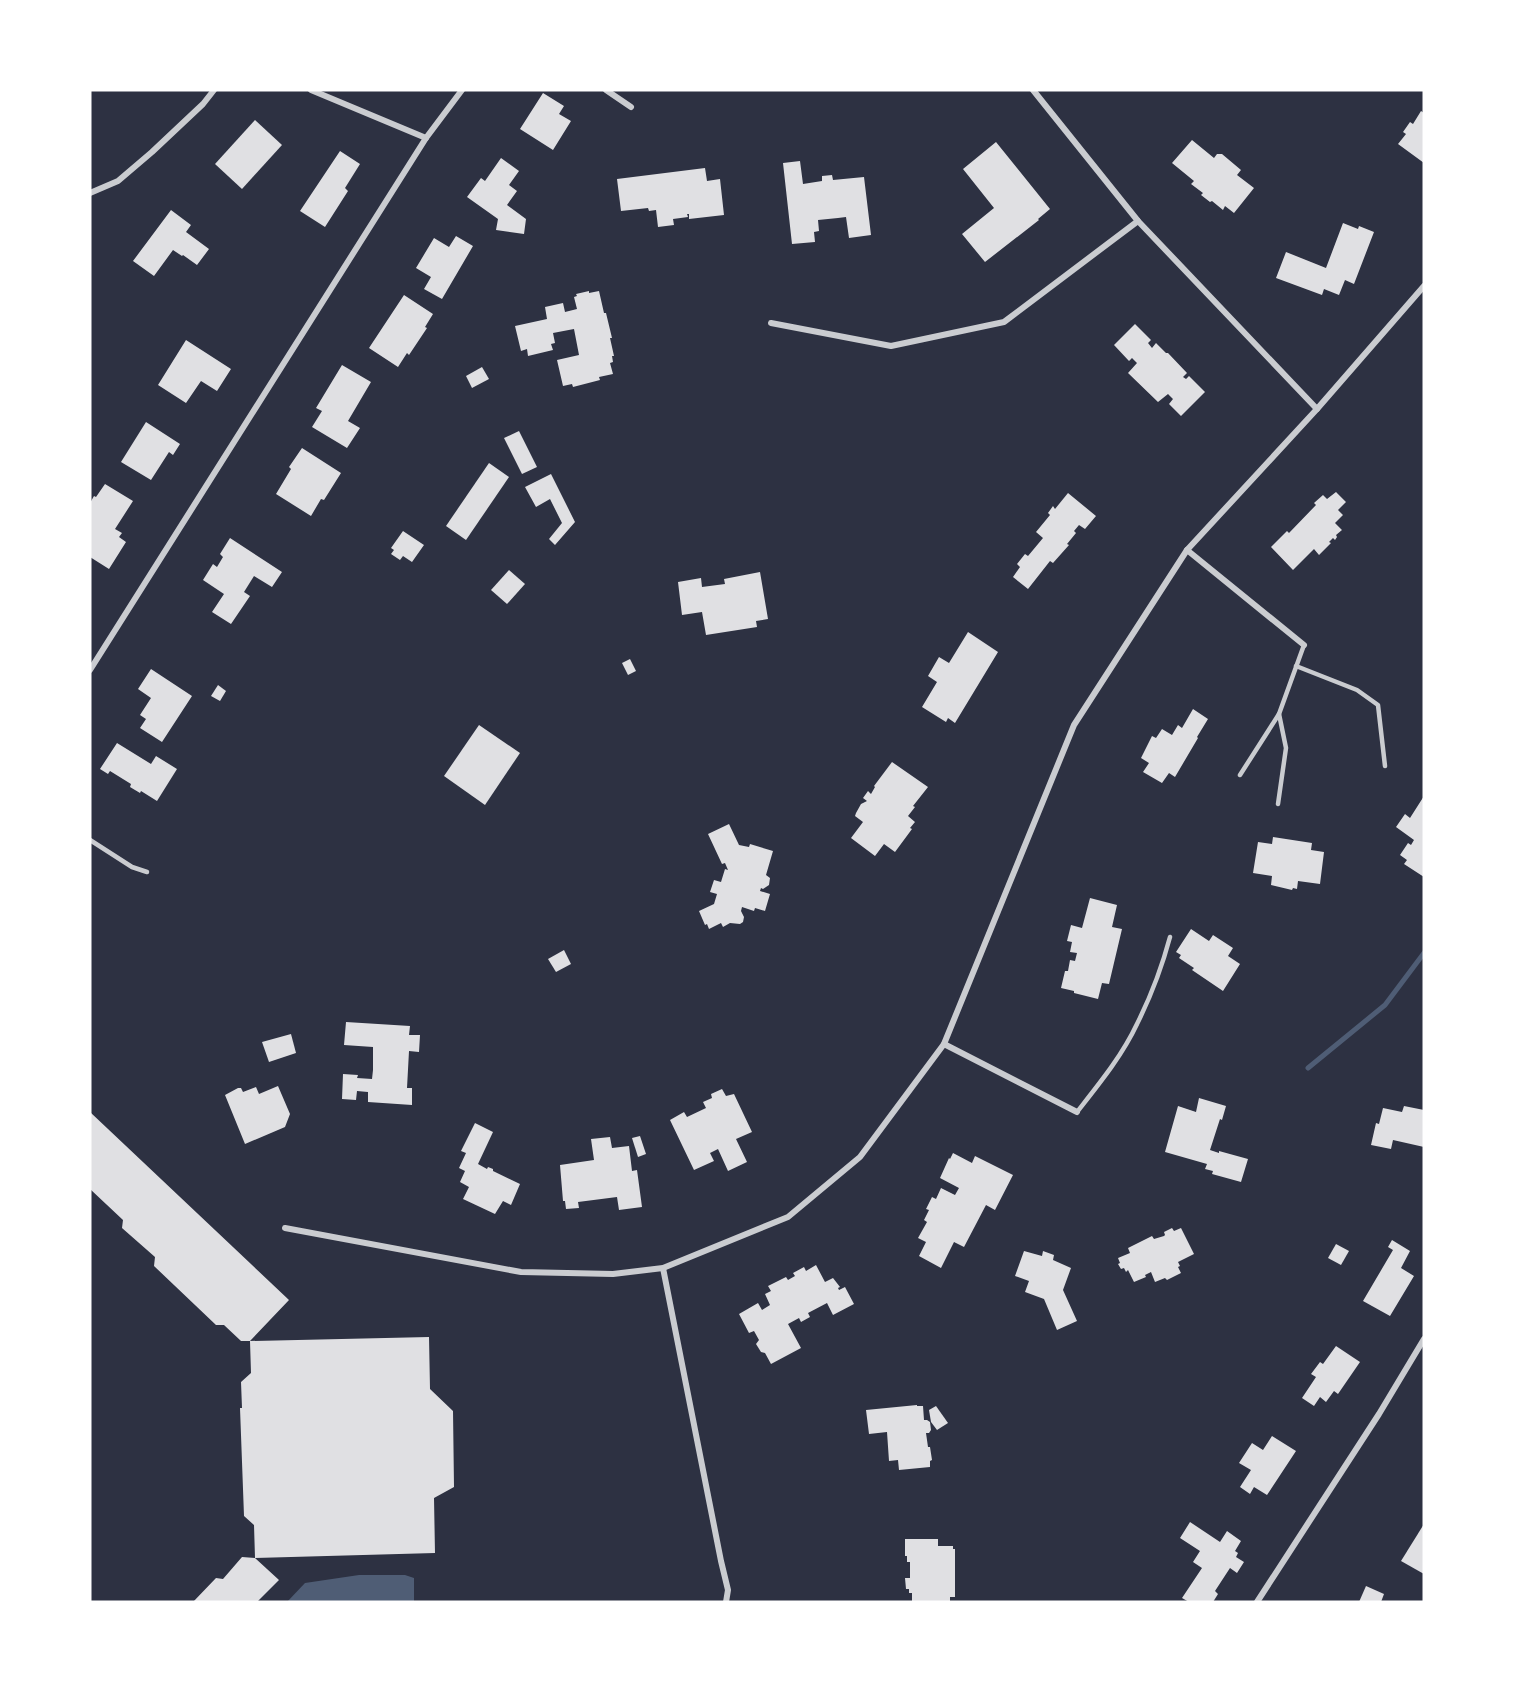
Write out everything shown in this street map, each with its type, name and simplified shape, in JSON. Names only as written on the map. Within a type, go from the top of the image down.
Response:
[{"type":"street","points":[[90,193],[118,181],[152,152],[214,90]]},
{"type":"street","points":[[311,90],[426,138]]},
{"type":"street","points":[[90,670],[426,138],[462,90]]},
{"type":"street","points":[[606,90],[632,107]]},
{"type":"street","points":[[1033,90],[1138,221],[1317,409]]},
{"type":"street","points":[[771,323],[891,346],[1004,322],[1138,221]]},
{"type":"street","points":[[285,1228],[521,1272],[613,1274],[663,1268],[788,1217],[860,1157],[944,1044],[1074,725],[1187,550],[1317,409],[1424,286]]},
{"type":"street","points":[[1187,550],[1304,645]]},
{"type":"street","points":[[944,1044],[1077,1113]]},
{"type":"street","points":[[663,1268],[728,1590],[726,1602]]},
{"type":"street","points":[[1257,1602],[1379,1414],[1424,1339]]},
{"type":"lane","points":[[1240,775],[1279,714],[1304,645]]},
{"type":"lane","points":[[1296,666],[1357,690],[1378,705],[1385,766]]},
{"type":"lane","points":[[1278,804],[1286,748],[1279,714]]},
{"type":"lane","points":[[90,840],[132,867],[147,872]]},
{"type":"lane","points":[[1077,1113],[1107,1074],[1137,1025],[1161,968],[1170,937]]},
{"type":"water","points":[[359,1575],[405,1575],[414,1578],[414,1602],[287,1602],[305,1583]]},
{"type":"building","points":[[543,93],[564,106],[559,114],[571,121],[553,150],[520,129]]},
{"type":"building","points":[[1421,111],[1424,113],[1424,163],[1398,144],[1406,134],[1403,132],[1410,122],[1413,124]]},
{"type":"building","points":[[255,120],[282,145],[242,189],[215,164]]},
{"type":"building","points":[[1192,140],[1214,158],[1217,154],[1222,154],[1241,170],[1237,175],[1254,188],[1234,213],[1225,206],[1223,210],[1201,195],[1203,193],[1191,184],[1194,181],[1172,163]]},
{"type":"building","points":[[996,142],[1050,209],[985,262],[962,234],[994,208],[963,169]]},
{"type":"building","points":[[340,151],[360,164],[345,188],[348,191],[325,227],[300,211]]},
{"type":"building","points":[[501,158],[519,171],[509,185],[517,191],[507,205],[526,219],[524,234],[496,230],[498,219],[467,197],[481,178],[485,181]]},
{"type":"building","points":[[800,161],[803,184],[822,181],[822,176],[832,175],[833,180],[864,177],[871,235],[849,238],[846,217],[818,220],[819,231],[814,232],[815,242],[792,244],[783,163]]},
{"type":"building","points":[[705,168],[707,181],[720,179],[724,215],[689,219],[689,214],[687,214],[688,217],[673,219],[674,225],[658,227],[656,210],[649,211],[648,208],[621,211],[617,179]]},
{"type":"building","points":[[171,210],[191,225],[186,232],[209,249],[197,265],[173,250],[154,276],[133,261]]},
{"type":"building","points":[[1343,223],[1374,232],[1354,284],[1345,280],[1339,295],[1324,289],[1322,295],[1276,278],[1286,252],[1326,268]]},
{"type":"building","points":[[456,236],[473,246],[442,299],[424,289],[431,277],[416,268],[434,238],[449,247]]},
{"type":"building","points":[[589,291],[589,293],[599,291],[604,313],[606,313],[612,338],[610,338],[614,356],[612,356],[613,362],[610,363],[613,374],[573,387],[572,384],[563,386],[557,360],[579,355],[574,329],[553,333],[555,343],[551,344],[553,350],[528,356],[527,349],[521,351],[515,326],[547,319],[545,307],[563,303],[565,312],[577,309],[574,297],[577,296],[576,294]]},
{"type":"building","points":[[404,295],[433,314],[425,327],[427,328],[398,367],[369,348]]},
{"type":"building","points":[[1135,324],[1151,340],[1148,343],[1152,348],[1156,343],[1187,373],[1183,377],[1186,379],[1189,376],[1205,392],[1181,416],[1169,404],[1173,399],[1168,394],[1158,402],[1128,373],[1137,363],[1132,358],[1129,361],[1114,345]]},
{"type":"building","points":[[186,340],[231,369],[217,391],[201,381],[186,403],[158,385]]},
{"type":"building","points":[[342,365],[371,382],[348,421],[360,428],[347,448],[312,427],[322,411],[316,408]]},
{"type":"building","points":[[482,367],[489,379],[472,388],[466,376]]},
{"type":"building","points":[[146,422],[180,444],[173,455],[169,452],[151,480],[121,462]]},
{"type":"building","points":[[519,431],[537,467],[522,474],[504,438]]},
{"type":"building","points":[[302,448],[341,473],[311,516],[276,494],[291,469],[289,467]]},
{"type":"building","points":[[489,463],[509,477],[466,540],[446,526]]},
{"type":"building","points":[[551,474],[575,522],[555,545],[549,539],[562,523],[550,499],[536,507],[525,487]]},
{"type":"building","points":[[105,484],[133,501],[115,529],[122,533],[119,537],[126,542],[109,569],[90,557],[90,503]]},
{"type":"building","points":[[1336,492],[1346,502],[1338,510],[1343,515],[1335,523],[1342,530],[1319,555],[1314,549],[1293,570],[1271,547],[1287,531],[1289,533],[1323,495],[1327,499]]},
{"type":"building","points":[[1068,493],[1096,516],[1085,529],[1079,525],[1067,544],[1069,545],[1053,563],[1050,561],[1028,589],[1013,577],[1020,567],[1017,564],[1025,554],[1028,556],[1043,538],[1036,532],[1050,515],[1048,513],[1053,506],[1055,509]]},
{"type":"building","points":[[403,531],[424,545],[412,562],[403,556],[400,560],[391,554],[394,550],[391,548]]},
{"type":"building","points":[[230,538],[282,572],[272,587],[254,576],[244,592],[250,596],[231,624],[212,612],[224,594],[203,580],[213,564],[217,567],[223,557],[220,554]]},
{"type":"building","points":[[509,570],[525,584],[507,604],[491,590]]},
{"type":"building","points":[[760,572],[768,619],[756,621],[757,627],[706,635],[702,612],[682,615],[678,582],[701,578],[702,587],[725,584],[724,579]]},
{"type":"building","points":[[968,632],[998,652],[955,723],[948,718],[946,722],[922,707],[937,682],[928,676],[939,657],[949,663]]},
{"type":"building","points":[[630,659],[636,671],[628,675],[622,663]]},
{"type":"building","points":[[151,669],[192,696],[162,742],[140,728],[146,719],[140,715],[151,698],[138,689]]},
{"type":"building","points":[[218,685],[226,691],[220,701],[211,696]]},
{"type":"building","points":[[1193,709],[1208,719],[1175,777],[1169,773],[1162,783],[1143,772],[1149,763],[1141,758],[1152,736],[1156,738],[1162,729],[1172,735],[1178,725],[1182,728]]},
{"type":"building","points":[[479,725],[520,753],[485,805],[444,776]]},
{"type":"building","points":[[117,743],[151,764],[156,756],[177,769],[157,801],[130,787],[131,784],[110,771],[108,774],[100,769]]},
{"type":"building","points":[[892,762],[928,787],[913,806],[915,807],[908,816],[915,822],[895,852],[884,844],[875,856],[851,838],[863,822],[855,816],[861,804],[867,801],[863,798],[868,791],[871,794],[874,786]]},
{"type":"building","points":[[1424,796],[1424,877],[1404,864],[1407,860],[1400,855],[1408,843],[1411,845],[1414,840],[1396,827],[1405,814],[1410,818]]},
{"type":"building","points":[[729,824],[739,845],[749,847],[750,844],[773,851],[766,875],[770,878],[769,885],[761,888],[760,891],[770,894],[765,911],[755,908],[754,911],[742,907],[744,917],[740,924],[730,923],[723,927],[721,923],[709,929],[699,911],[714,904],[717,894],[710,892],[714,880],[721,882],[725,869],[728,870],[725,863],[722,864],[708,834]]},
{"type":"building","points":[[1273,837],[1312,843],[1311,850],[1324,852],[1320,884],[1298,881],[1297,889],[1292,890],[1271,885],[1272,876],[1253,873],[1258,842],[1272,844]]},
{"type":"building","points":[[1090,898],[1117,905],[1112,927],[1122,929],[1109,984],[1102,983],[1098,999],[1061,988],[1070,960],[1075,961],[1077,953],[1070,952],[1072,942],[1067,941],[1071,925],[1082,928]]},
{"type":"building","points":[[1191,929],[1209,941],[1213,935],[1233,948],[1228,956],[1240,964],[1223,991],[1192,970],[1194,968],[1179,958],[1181,955],[1176,952]]},
{"type":"building","points":[[564,950],[571,964],[556,972],[548,959]]},
{"type":"building","points":[[346,1022],[410,1026],[409,1035],[420,1035],[419,1052],[409,1051],[407,1088],[412,1088],[412,1105],[368,1102],[368,1092],[357,1091],[356,1100],[342,1099],[343,1074],[372,1079],[373,1070],[373,1047],[344,1045]]},
{"type":"building","points":[[291,1034],[296,1053],[269,1062],[262,1042]]},
{"type":"building","points":[[278,1086],[290,1114],[285,1127],[245,1144],[225,1095],[238,1088],[241,1088],[243,1092],[256,1087],[259,1094]]},
{"type":"building","points":[[722,1089],[726,1096],[734,1094],[752,1132],[736,1139],[747,1162],[728,1171],[718,1149],[710,1153],[714,1161],[694,1170],[670,1120],[684,1112],[687,1117],[706,1108],[703,1102],[712,1098],[711,1094]]},
{"type":"building","points":[[1199,1098],[1226,1106],[1210,1150],[1248,1159],[1241,1182],[1212,1174],[1213,1171],[1205,1169],[1207,1164],[1165,1152],[1178,1106],[1196,1112]]},
{"type":"building","points":[[1404,1106],[1424,1110],[1424,1147],[1393,1140],[1391,1149],[1371,1145],[1376,1123],[1379,1124],[1383,1108],[1402,1112]]},
{"type":"building","points":[[90,1112],[289,1300],[250,1341],[241,1341],[224,1325],[216,1325],[154,1266],[155,1257],[122,1228],[123,1220],[90,1189]]},
{"type":"building","points":[[475,1123],[493,1132],[478,1164],[487,1169],[488,1167],[493,1169],[520,1184],[511,1205],[503,1201],[495,1214],[463,1199],[469,1187],[460,1182],[465,1171],[459,1168],[466,1153],[461,1151]]},
{"type":"building","points":[[640,1136],[646,1154],[638,1157],[632,1138]]},
{"type":"building","points":[[610,1137],[612,1148],[629,1146],[632,1171],[637,1170],[642,1207],[619,1210],[617,1197],[578,1202],[579,1208],[566,1209],[565,1201],[563,1201],[560,1165],[594,1160],[591,1139]]},
{"type":"building","points":[[953,1153],[972,1163],[975,1156],[1013,1175],[995,1210],[986,1205],[964,1247],[954,1242],[941,1268],[919,1256],[926,1242],[918,1238],[927,1222],[924,1220],[929,1210],[926,1209],[932,1197],[936,1199],[941,1188],[955,1195],[959,1188],[940,1178]]},
{"type":"building","points":[[1172,1228],[1174,1231],[1181,1228],[1194,1254],[1178,1262],[1181,1273],[1167,1280],[1165,1278],[1155,1282],[1151,1272],[1134,1282],[1128,1270],[1126,1272],[1124,1268],[1121,1269],[1118,1258],[1130,1253],[1128,1248],[1152,1236],[1154,1239],[1164,1236],[1164,1232]]},
{"type":"building","points":[[1392,1240],[1410,1251],[1401,1268],[1414,1276],[1390,1316],[1363,1301],[1393,1250],[1388,1247]]},
{"type":"building","points":[[1336,1244],[1349,1251],[1341,1265],[1328,1258]]},
{"type":"building","points":[[1024,1251],[1042,1256],[1043,1251],[1054,1255],[1053,1260],[1071,1268],[1063,1290],[1077,1321],[1057,1330],[1044,1299],[1025,1292],[1029,1281],[1015,1276]]},
{"type":"building","points":[[816,1265],[825,1282],[833,1278],[840,1287],[839,1290],[845,1287],[854,1304],[833,1315],[827,1303],[808,1313],[810,1317],[801,1322],[799,1318],[788,1324],[801,1348],[771,1364],[756,1344],[759,1340],[754,1331],[749,1333],[739,1314],[758,1303],[762,1310],[770,1305],[765,1294],[771,1291],[768,1286],[786,1277],[788,1280],[795,1276],[793,1273],[804,1267],[806,1271]]},
{"type":"building","points":[[429,1337],[430,1389],[453,1411],[454,1487],[434,1498],[435,1553],[255,1558],[254,1525],[244,1516],[240,1408],[242,1408],[241,1382],[251,1373],[250,1341]]},
{"type":"building","points":[[1336,1346],[1360,1362],[1338,1394],[1334,1391],[1326,1402],[1320,1397],[1314,1406],[1302,1398],[1316,1377],[1311,1374],[1320,1362],[1323,1364]]},
{"type":"building","points":[[923,1406],[924,1420],[930,1422],[931,1430],[926,1433],[932,1460],[930,1467],[899,1470],[898,1460],[889,1461],[887,1432],[869,1434],[866,1410]]},
{"type":"building","points":[[936,1406],[948,1423],[937,1430],[931,1422],[929,1410]]},
{"type":"building","points":[[1272,1436],[1296,1451],[1267,1495],[1254,1487],[1250,1494],[1240,1487],[1251,1470],[1239,1463],[1252,1443],[1263,1450]]},
{"type":"building","points":[[1190,1522],[1220,1542],[1227,1531],[1241,1541],[1235,1551],[1238,1553],[1236,1557],[1244,1562],[1237,1573],[1230,1568],[1215,1591],[1218,1594],[1213,1602],[1189,1602],[1182,1598],[1202,1568],[1193,1562],[1200,1551],[1180,1538]]},
{"type":"building","points":[[1424,1524],[1424,1574],[1401,1561]]},
{"type":"building","points":[[905,1539],[938,1539],[938,1546],[953,1546],[955,1549],[955,1597],[950,1597],[950,1602],[912,1602],[912,1593],[906,1589],[905,1578],[910,1578],[910,1562],[907,1562],[907,1556],[905,1556]]},
{"type":"building","points":[[242,1557],[255,1558],[279,1580],[257,1602],[193,1602],[216,1578],[223,1579]]},
{"type":"building","points":[[1366,1586],[1384,1594],[1381,1602],[1359,1602]]},
{"type":"waterway","points":[[1308,1068],[1385,1005],[1424,953]]}]
